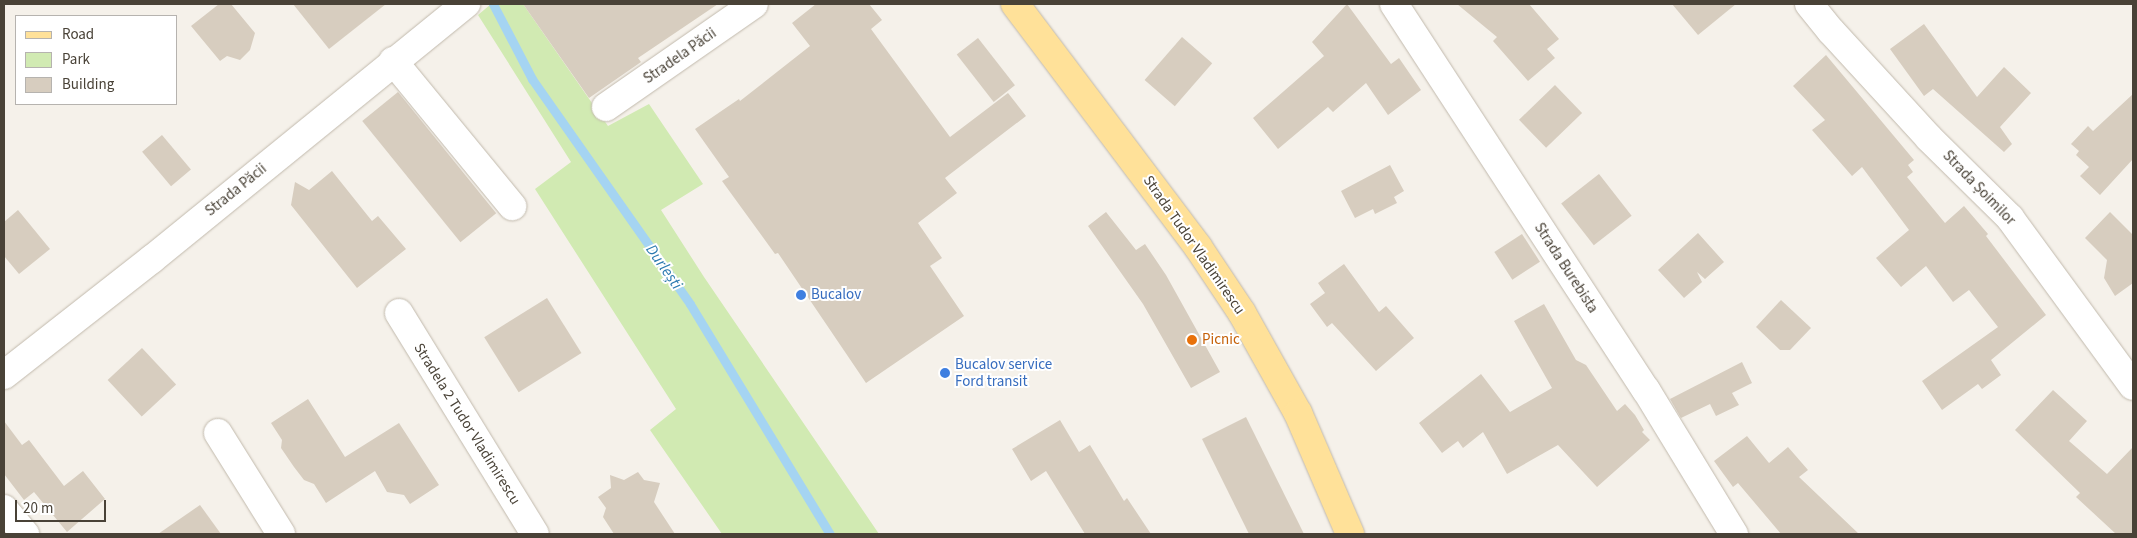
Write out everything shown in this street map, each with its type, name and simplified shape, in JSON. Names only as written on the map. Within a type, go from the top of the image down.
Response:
[{"type":"main road","name":"Strada Tudor Vladimirescu","points":[[1015,4],[1198,247],[1242,313],[1298,414],[1350,534]]},
{"type":"street","name":"Stradela Păcii","points":[[606,108],[754,4]]},
{"type":"street","name":"Strada Burebista","points":[[1394,4],[1646,390],[1734,534]]},
{"type":"street","name":"Strada Șoimilor","points":[[1808,4],[1930,138],[2010,218],[2133,386]]},
{"type":"street","name":"Strada Păcii","points":[[4,375],[152,259],[463,6]]},
{"type":"street","points":[[394,61],[512,206]]},
{"type":"street","name":"Stradela 2 Tudor Vladimirescu","points":[[399,313],[535,534]]},
{"type":"street","points":[[218,433],[281,534]]},
{"type":"street","points":[[4,509],[24,534]]},
{"type":"green space","points":[[491,4],[523,4],[608,126],[649,104],[703,184],[661,210],[704,277],[879,534],[722,534],[650,430],[676,409],[535,189],[571,162],[478,15]]},
{"type":"building","points":[[219,4],[231,4],[255,33],[250,50],[240,60],[227,56],[220,61],[191,26]]},
{"type":"building","points":[[293,4],[386,4],[329,49]]},
{"type":"building","points":[[523,4],[718,4],[638,58],[641,62],[589,98]]},
{"type":"building","points":[[816,4],[869,4],[882,20],[871,29],[950,137],[1008,93],[1026,116],[945,178],[957,193],[918,223],[942,258],[930,266],[964,316],[866,383],[778,253],[775,254],[722,181],[729,177],[695,129],[739,99],[740,101],[810,46],[792,23]]},
{"type":"building","points":[[1347,4],[1391,64],[1399,58],[1421,90],[1388,115],[1366,83],[1333,112],[1328,107],[1278,149],[1253,118],[1324,56],[1312,42]]},
{"type":"building","points":[[1457,4],[1529,4],[1559,39],[1547,49],[1555,58],[1528,81],[1493,41],[1497,37]]},
{"type":"building","points":[[1672,4],[1736,4],[1698,35]]},
{"type":"building","points":[[1924,24],[1977,97],[2004,67],[2031,93],[2000,127],[2012,144],[2004,152],[1933,89],[1924,96],[1890,49]]},
{"type":"building","points":[[1182,37],[1212,63],[1175,106],[1145,80]]},
{"type":"building","points":[[978,38],[1015,85],[994,102],[957,55]]},
{"type":"building","points":[[1826,55],[1914,160],[1908,165],[1913,172],[1907,177],[1945,223],[1964,206],[1988,234],[1986,236],[2046,315],[1991,360],[2001,375],[1982,389],[1978,384],[1942,410],[1922,381],[1998,327],[1969,290],[1953,302],[1926,266],[1901,287],[1876,258],[1909,230],[1862,167],[1852,176],[1812,130],[1825,120],[1793,86]]},
{"type":"building","points":[[1555,85],[1582,113],[1546,148],[1519,120]]},
{"type":"building","points":[[398,92],[496,213],[460,242],[362,121]]},
{"type":"building","points":[[2133,94],[2133,159],[2100,195],[2080,176],[2089,167],[2076,155],[2079,151],[2071,144],[2088,126],[2093,131]]},
{"type":"building","points":[[162,135],[191,169],[171,186],[142,152]]},
{"type":"building","points":[[1390,165],[1404,191],[1394,197],[1397,203],[1375,214],[1373,209],[1355,218],[1341,191]]},
{"type":"building","points":[[332,171],[372,221],[378,216],[406,249],[357,288],[291,205],[295,182],[309,190]]},
{"type":"building","points":[[1599,174],[1632,216],[1594,245],[1561,204]]},
{"type":"building","points":[[18,210],[50,249],[19,274],[4,256],[4,222]]},
{"type":"building","points":[[1106,212],[1136,250],[1145,244],[1166,275],[1220,372],[1191,388],[1143,304],[1088,226]]},
{"type":"building","points":[[2110,212],[2133,235],[2133,283],[2115,296],[2104,278],[2107,260],[2085,238]]},
{"type":"building","points":[[1698,233],[1724,262],[1705,279],[1697,272],[1702,282],[1684,298],[1658,270]]},
{"type":"building","points":[[1522,234],[1540,262],[1512,280],[1494,252]]},
{"type":"building","points":[[1344,264],[1379,312],[1386,306],[1414,338],[1376,371],[1332,323],[1327,327],[1310,304],[1325,293],[1318,283]]},
{"type":"building","points":[[547,298],[581,353],[519,392],[484,337]]},
{"type":"building","points":[[1781,300],[1811,328],[1790,350],[1780,350],[1756,327]]},
{"type":"building","points":[[1544,304],[1576,360],[1586,365],[1617,411],[1625,404],[1635,415],[1644,430],[1642,432],[1650,440],[1597,487],[1558,445],[1507,474],[1483,432],[1463,448],[1458,441],[1442,453],[1419,423],[1481,374],[1510,412],[1552,388],[1514,321]]},
{"type":"building","points":[[142,348],[176,385],[142,417],[108,380]]},
{"type":"building","points":[[1742,362],[1752,383],[1732,393],[1739,405],[1716,416],[1710,404],[1681,418],[1670,399]]},
{"type":"building","points":[[2053,390],[2087,421],[2069,441],[2107,474],[2133,447],[2133,534],[2116,534],[2076,497],[2080,493],[2015,430]]},
{"type":"building","points":[[308,399],[345,457],[399,423],[439,485],[410,504],[404,495],[387,492],[375,471],[326,503],[314,484],[304,480],[294,467],[281,448],[282,440],[271,423]]},
{"type":"building","points":[[1246,417],[1304,534],[1249,534],[1202,439]]},
{"type":"building","points":[[1060,420],[1079,452],[1090,445],[1124,501],[1127,498],[1151,534],[1085,534],[1046,471],[1031,481],[1012,449]]},
{"type":"building","points":[[4,421],[22,445],[29,440],[64,486],[83,471],[105,499],[67,532],[34,492],[24,500],[4,474]]},
{"type":"building","points":[[1747,436],[1769,463],[1788,447],[1808,470],[1799,477],[1859,534],[1781,534],[1738,483],[1733,487],[1714,461]]},
{"type":"building","points":[[638,472],[644,480],[660,483],[654,502],[675,534],[614,534],[603,517],[606,508],[598,497],[611,488],[610,475],[624,480]]},
{"type":"building","points":[[200,505],[221,534],[158,534]]},
{"type":"waterway","name":"Durlești","points":[[493,4],[532,79],[690,304],[830,534]]},
{"type":"place","name":"Bucalov","points":[[801,295]]},
{"type":"place","name":"Picnic","points":[[1192,340]]},
{"type":"place","name":"Bucalov service Ford transit","points":[[945,373]]}]
